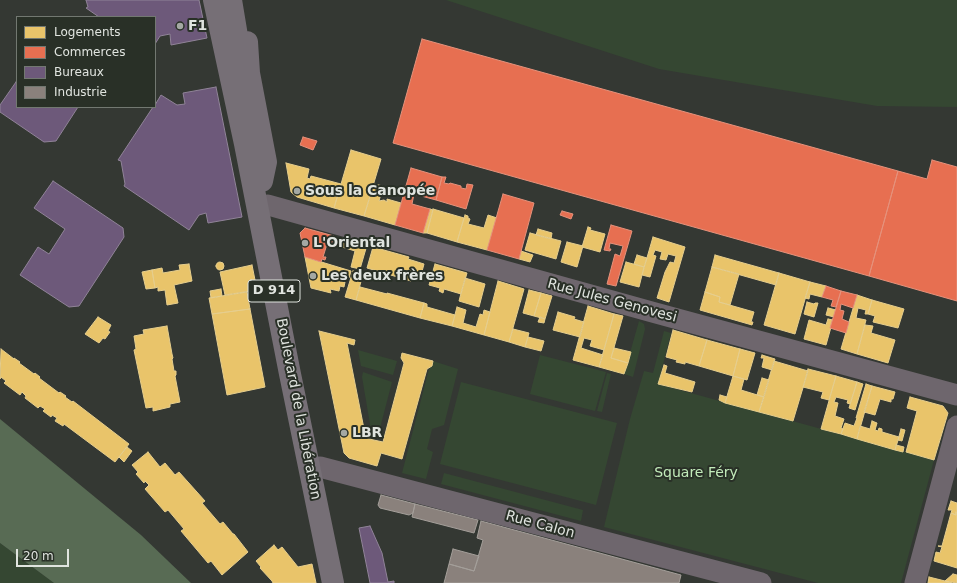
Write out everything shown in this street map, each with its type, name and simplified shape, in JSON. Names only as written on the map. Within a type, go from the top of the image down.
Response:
[{"type":"main road","name":"Boulevard de la Libération","points":[[214,0],[245,144],[290,374],[334,583]]},
{"type":"main road","name":"Boulevard de la Libération","points":[[231,0],[239,48],[240,69],[262,181],[320,467],[331,504],[347,583]]},
{"type":"main road","points":[[246,0],[246,33],[249,73],[266,162],[262,181]]},
{"type":"street","name":"Rue Jules Genovesi","points":[[268,205],[957,395]]},
{"type":"street","points":[[915,583],[957,426]]},
{"type":"street","name":"Rue Calon","points":[[320,467],[761,583]]},
{"type":"green space","points":[[446,0],[957,0],[957,107],[877,106],[659,69]]},
{"type":"green space","points":[[639,321],[644,324],[645,329],[633,377],[624,374]]},
{"type":"green space","name":"Square Féry","points":[[664,331],[671,333],[658,384],[934,460],[901,583],[818,583],[604,527],[630,419],[644,371],[653,373]]},
{"type":"green space","points":[[358,350],[397,361],[393,375],[361,366]]},
{"type":"green space","points":[[540,355],[606,372],[595,411],[530,394]]},
{"type":"green space","points":[[433,361],[458,369],[444,425],[432,429],[427,449],[433,452],[426,479],[402,473],[429,369],[432,366]]},
{"type":"green space","points":[[363,372],[392,382],[379,432],[371,430],[362,377]]},
{"type":"green space","points":[[607,373],[611,374],[602,412],[597,411]]},
{"type":"green space","points":[[461,382],[617,423],[596,505],[440,464]]},
{"type":"green space","points":[[0,419],[141,535],[191,583],[54,583],[0,543]]},
{"type":"green space","points":[[444,473],[583,510],[581,521],[441,484]]},
{"type":"green space","points":[[0,543],[54,583],[0,583]]},
{"type":"building: Logements","points":[[351,150],[381,159],[364,216],[334,208]]},
{"type":"building: Logements","points":[[286,163],[309,169],[307,178],[310,179],[311,176],[341,184],[334,208],[297,197],[291,192]]},
{"type":"building: Logements","points":[[374,184],[383,186],[379,201],[384,200],[387,202],[387,199],[401,203],[395,225],[364,216]]},
{"type":"building: Logements","points":[[430,209],[433,210],[427,233],[423,233]]},
{"type":"building: Logements","points":[[433,209],[464,218],[457,242],[427,233]]},
{"type":"building: Logements","points":[[465,215],[470,219],[468,224],[484,228],[488,215],[497,218],[487,250],[457,242]]},
{"type":"building: Logements","points":[[588,227],[591,228],[590,230],[605,234],[600,252],[582,247]]},
{"type":"building: Logements","points":[[538,229],[552,233],[551,239],[536,235]]},
{"type":"building: Logements","points":[[530,233],[561,241],[556,259],[525,250]]},
{"type":"building: Logements","points":[[653,237],[685,247],[669,302],[657,298],[665,272],[670,262],[674,263],[676,256],[668,254],[666,260],[660,259],[662,252],[655,250],[653,255],[656,256],[650,277],[642,275]]},
{"type":"building: Logements","points":[[342,238],[367,245],[360,269],[351,267],[355,251],[339,246]]},
{"type":"building: Logements","points":[[567,242],[583,246],[577,267],[561,262]]},
{"type":"building: Logements","points":[[373,247],[409,257],[408,259],[424,264],[420,279],[412,277],[411,281],[367,268]]},
{"type":"building: Logements","points":[[521,251],[533,255],[530,262],[519,259]]},
{"type":"building: Logements","points":[[637,255],[647,258],[644,267],[634,264]]},
{"type":"building: Logements","points":[[715,255],[779,273],[776,285],[712,267]]},
{"type":"building: Logements","points":[[305,257],[351,271],[349,278],[343,276],[341,281],[345,282],[344,287],[340,286],[339,291],[330,289],[331,293],[311,288]]},
{"type":"building: Logements","points":[[220,262],[223,263],[223,269],[220,270],[217,269],[216,266],[217,263]]},
{"type":"building: Logements","points":[[626,262],[644,267],[639,287],[620,282]]},
{"type":"building: Logements","points":[[189,264],[192,281],[174,285],[178,303],[167,305],[165,290],[158,291],[158,287],[155,288],[152,270],[162,268],[163,273],[180,270],[179,265]]},
{"type":"building: Logements","points":[[435,264],[467,273],[461,294],[444,289],[443,293],[439,291],[440,288],[429,285]]},
{"type":"building: Logements","points":[[252,265],[257,290],[225,295],[220,272]]},
{"type":"building: Logements","points":[[712,267],[739,274],[730,305],[719,302],[720,297],[705,292]]},
{"type":"building: Logements","points":[[152,270],[155,288],[146,289],[142,272]]},
{"type":"building: Logements","points":[[353,271],[363,274],[356,300],[345,297]]},
{"type":"building: Logements","points":[[779,273],[810,282],[795,334],[764,325]]},
{"type":"building: Logements","points":[[465,278],[485,284],[479,307],[459,301]]},
{"type":"building: Logements","points":[[498,281],[524,289],[509,342],[484,335]]},
{"type":"building: Logements","points":[[810,282],[826,286],[822,297],[810,294],[809,299],[805,298]]},
{"type":"building: Logements","points":[[360,287],[424,303],[420,318],[356,300]]},
{"type":"building: Logements","points":[[221,289],[222,296],[211,298],[210,291]]},
{"type":"building: Logements","points":[[529,290],[541,293],[534,316],[523,313]]},
{"type":"building: Logements","points":[[247,292],[250,309],[212,314],[209,298]]},
{"type":"building: Logements","points":[[705,292],[720,297],[719,302],[754,312],[751,322],[753,322],[752,325],[700,310]]},
{"type":"building: Logements","points":[[541,293],[552,296],[545,319],[534,316]]},
{"type":"building: Logements","points":[[857,295],[872,300],[868,314],[865,314],[866,310],[858,308],[856,318],[866,320],[857,354],[841,349]]},
{"type":"building: Logements","points":[[872,300],[904,309],[898,328],[873,322],[875,316],[868,314]]},
{"type":"building: Logements","points":[[807,302],[814,304],[818,303],[814,317],[804,314]]},
{"type":"building: Logements","points":[[424,303],[427,304],[427,307],[455,315],[452,326],[420,318]]},
{"type":"building: Logements","points":[[588,306],[614,314],[604,350],[590,346],[592,340],[584,338],[581,348],[603,355],[599,367],[573,360]]},
{"type":"building: Logements","points":[[457,307],[466,310],[463,323],[476,327],[480,314],[483,315],[484,310],[490,312],[484,335],[452,326]]},
{"type":"building: Logements","points":[[828,308],[836,310],[834,317],[826,315]]},
{"type":"building: Logements","points":[[250,309],[265,387],[227,395],[212,314]]},
{"type":"building: Logements","points":[[558,312],[575,317],[574,319],[584,322],[580,337],[553,330]]},
{"type":"building: Logements","points":[[614,314],[623,316],[611,358],[628,363],[624,374],[599,367]]},
{"type":"building: Logements","points":[[98,317],[111,325],[108,331],[110,332],[105,339],[103,338],[99,343],[85,334]]},
{"type":"building: Logements","points":[[540,317],[545,319],[544,323],[538,322]]},
{"type":"building: Logements","points":[[828,319],[833,320],[826,345],[804,339],[809,320],[826,325]]},
{"type":"building: Logements","points":[[865,325],[873,326],[871,333],[895,340],[888,363],[857,354]]},
{"type":"building: Logements","points":[[167,326],[174,371],[176,371],[175,376],[180,402],[170,404],[170,407],[153,411],[153,407],[146,408],[134,350],[136,349],[134,336],[144,334],[143,330]]},
{"type":"building: Logements","points":[[513,329],[529,333],[525,347],[509,342]]},
{"type":"building: Logements","points":[[673,330],[707,340],[699,366],[685,362],[685,364],[676,362],[677,360],[666,357]]},
{"type":"building: Logements","points":[[319,331],[355,340],[354,345],[347,343],[365,434],[369,439],[383,442],[404,363],[401,358],[402,353],[433,361],[432,366],[427,369],[402,459],[381,453],[377,466],[349,458],[344,453]]},
{"type":"building: Logements","points":[[528,337],[544,341],[541,351],[525,347]]},
{"type":"building: Logements","points":[[707,340],[740,349],[733,376],[699,366]]},
{"type":"building: Logements","points":[[614,348],[631,352],[628,363],[611,358]]},
{"type":"building: Logements","points":[[1,349],[129,444],[115,462],[64,424],[63,426],[55,421],[57,418],[52,415],[51,417],[43,411],[45,409],[40,406],[38,408],[25,398],[26,396],[22,392],[20,395],[4,383],[6,381],[1,377],[0,379]]},
{"type":"building: Logements","points":[[740,349],[755,353],[747,380],[733,376]]},
{"type":"building: Logements","points":[[762,355],[775,359],[772,370],[762,367],[764,358],[761,358]]},
{"type":"building: Logements","points":[[774,361],[808,371],[793,421],[759,412]]},
{"type":"building: Logements","points":[[664,365],[667,366],[665,373],[695,382],[692,392],[658,384]]},
{"type":"building: Logements","points":[[808,369],[836,376],[829,400],[821,398],[823,392],[803,387]]},
{"type":"building: Logements","points":[[733,376],[744,379],[741,390],[764,397],[759,412],[725,403]]},
{"type":"building: Logements","points":[[836,376],[857,382],[850,404],[847,403],[848,400],[836,397],[834,402],[838,403],[835,416],[844,419],[841,434],[821,429]]},
{"type":"building: Logements","points":[[762,378],[769,380],[764,397],[757,395]]},
{"type":"building: Logements","points":[[857,382],[863,384],[855,410],[849,408]]},
{"type":"building: Logements","points":[[866,384],[872,386],[857,439],[841,434],[845,423],[854,426]]},
{"type":"building: Logements","points":[[872,386],[895,392],[891,402],[880,399],[875,415],[864,412]]},
{"type":"building: Logements","points":[[720,395],[727,397],[725,403],[719,400]]},
{"type":"building: Logements","points":[[910,397],[943,406],[948,413],[934,460],[906,452],[917,411],[907,408]]},
{"type":"building: Logements","points":[[872,421],[877,423],[875,430],[878,431],[879,428],[882,429],[882,432],[899,437],[895,450],[857,439],[860,426],[870,429]]},
{"type":"building: Logements","points":[[901,429],[905,430],[902,441],[898,440]]},
{"type":"building: Logements","points":[[896,445],[904,447],[903,452],[895,450]]},
{"type":"building: Logements","points":[[127,447],[132,451],[124,462],[119,457]]},
{"type":"building: Logements","points":[[148,452],[160,467],[165,463],[175,475],[179,472],[205,501],[202,503],[220,524],[223,522],[248,552],[222,575],[211,561],[208,563],[181,531],[184,529],[168,510],[165,512],[145,489],[149,485],[145,481],[144,483],[136,474],[138,472],[132,465]]},
{"type":"building: Logements","points":[[951,501],[957,503],[956,515],[951,513],[952,510],[948,510]]},
{"type":"building: Logements","points":[[956,512],[957,568],[934,561],[936,552],[940,553],[942,547],[938,546],[942,546],[951,513],[956,515]]},
{"type":"building: Logements","points":[[274,545],[278,550],[282,547],[298,567],[312,564],[316,583],[273,583],[256,561]]},
{"type":"building: Logements","points":[[953,574],[957,575],[957,583],[945,581]]},
{"type":"building: Logements","points":[[929,577],[945,581],[952,583],[928,583]]},
{"type":"building: Commerces","points":[[422,39],[898,171],[869,276],[393,143]]},
{"type":"building: Commerces","points":[[303,137],[317,141],[313,150],[300,145]]},
{"type":"building: Commerces","points":[[932,160],[957,167],[957,301],[869,276],[898,171],[927,179]]},
{"type":"building: Commerces","points":[[411,168],[442,177],[436,200],[414,194],[412,204],[430,209],[423,233],[395,225]]},
{"type":"building: Commerces","points":[[442,177],[446,177],[444,183],[461,186],[461,188],[466,189],[467,184],[473,185],[466,209],[436,200]]},
{"type":"building: Commerces","points":[[503,194],[534,203],[519,259],[487,250]]},
{"type":"building: Commerces","points":[[562,211],[573,214],[571,219],[560,215]]},
{"type":"building: Commerces","points":[[611,225],[632,231],[616,286],[607,284],[615,254],[620,256],[623,246],[610,243],[610,251],[604,250]]},
{"type":"building: Commerces","points":[[305,228],[334,236],[331,245],[327,244],[323,257],[326,257],[325,260],[322,259],[321,262],[305,257],[300,233]]},
{"type":"building: Commerces","points":[[826,286],[841,291],[836,307],[831,306],[833,300],[822,297]]},
{"type":"building: Commerces","points":[[841,291],[857,295],[853,308],[841,304],[840,310],[844,311],[842,319],[849,322],[846,333],[830,328]]},
{"type":"building: Bureaux","name":"F1","points":[[86,0],[199,0],[207,38],[171,45],[170,34],[160,36],[156,42],[156,16],[98,16],[86,8],[88,7]]},
{"type":"building: Bureaux","points":[[16,82],[16,108],[77,108],[56,141],[44,142],[0,112],[0,105]]},
{"type":"building: Bureaux","points":[[216,87],[242,217],[208,223],[206,213],[199,215],[189,230],[124,186],[125,184],[121,161],[118,160],[152,108],[156,108],[156,103],[161,95],[177,105],[185,104],[183,93]]},
{"type":"building: Bureaux","points":[[53,181],[123,228],[124,237],[79,306],[69,307],[20,275],[38,247],[49,254],[65,229],[34,208]]},
{"type":"building: Bureaux","points":[[370,526],[382,553],[388,582],[394,581],[394,583],[370,583],[359,528]]},
{"type":"building: Industrie","points":[[381,495],[415,504],[413,513],[409,515],[380,508],[378,505]]},
{"type":"building: Industrie","points":[[415,504],[478,520],[474,533],[412,517]]},
{"type":"building: Industrie","points":[[481,521],[681,575],[679,583],[444,583],[449,564],[474,571],[483,540],[477,538]]},
{"type":"building: Industrie","points":[[453,549],[479,556],[474,571],[449,564]]},
{"type":"place","name":"F1","points":[[180,26]]},
{"type":"place","name":"Sous la Canopée","points":[[297,191]]},
{"type":"place","name":"L'Oriental","points":[[305,243]]},
{"type":"place","name":"Les deux frères","points":[[313,276]]},
{"type":"place","name":"LBR","points":[[344,433]]}]
